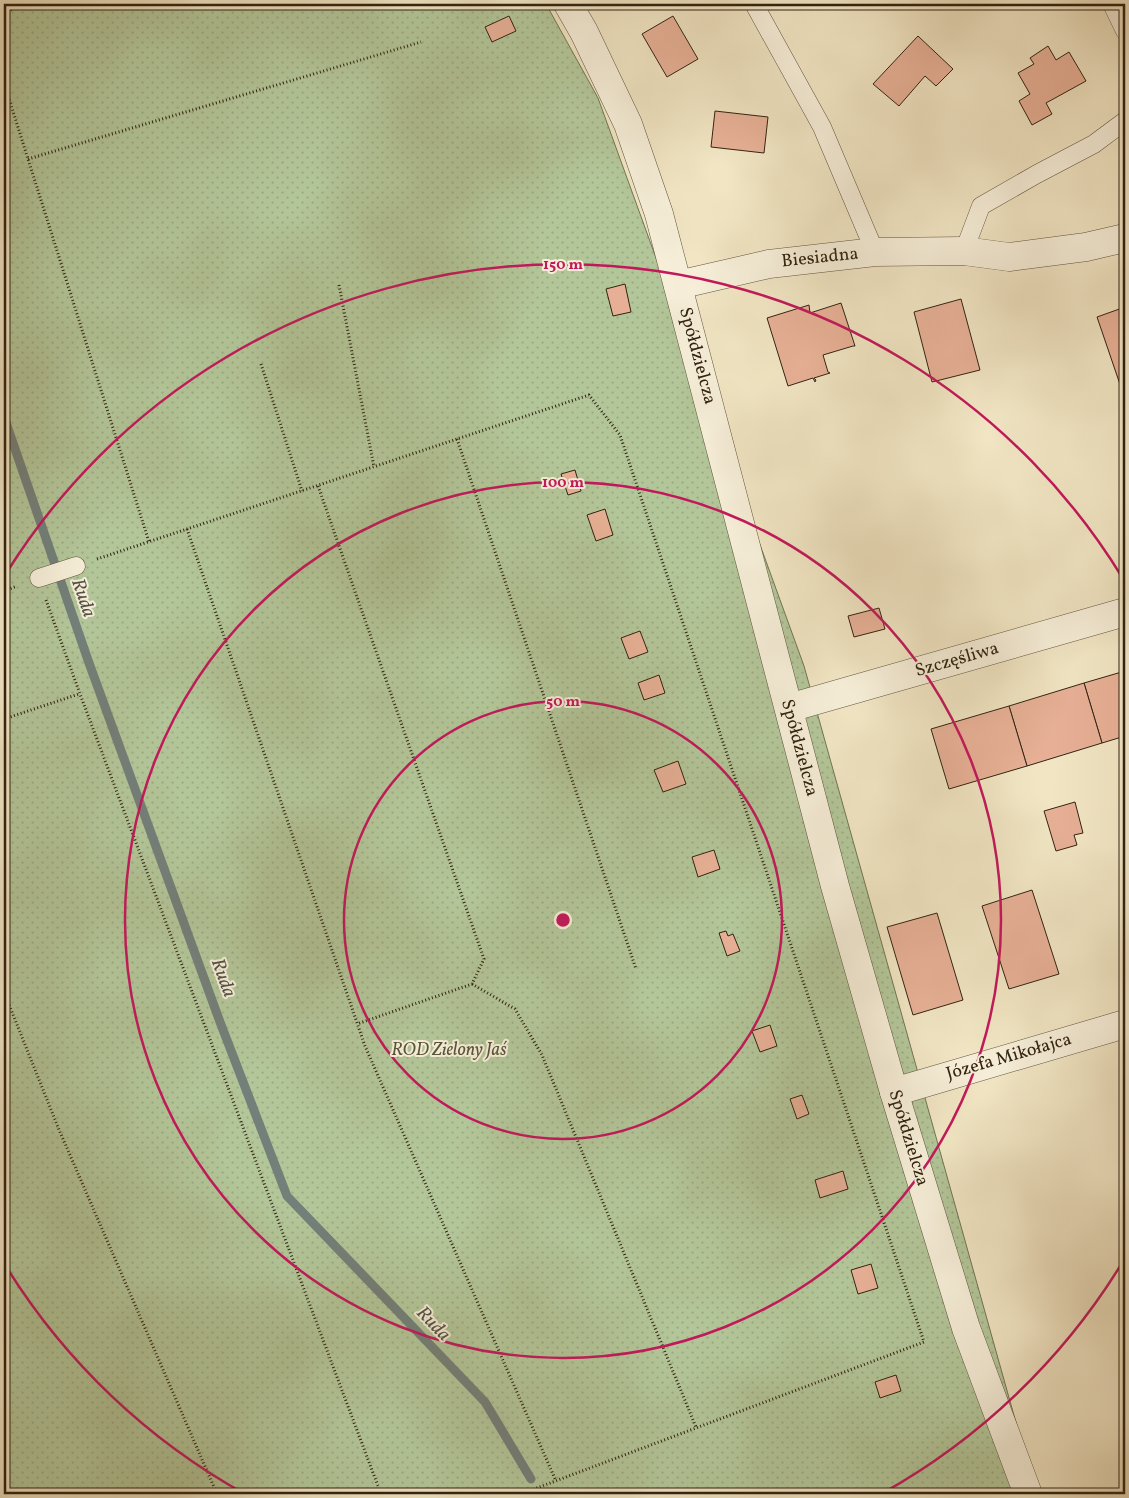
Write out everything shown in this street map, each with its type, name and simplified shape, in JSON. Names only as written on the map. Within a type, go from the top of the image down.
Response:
[{"type":"street","name":"Spółdzielcza","points":[[568,4],[584,32],[628,124],[659,214],[835,886],[894,1092],[966,1328],[1028,1494]]},
{"type":"street","name":"Biesiadna","points":[[678,285],[769,264],[875,252],[964,251],[1009,257],[1086,247],[1125,238]]},
{"type":"street","name":"Szczęśliwa","points":[[789,708],[1125,612]]},
{"type":"street","name":"Józefa Mikołajca","points":[[894,1092],[1125,1024]]},
{"type":"lane","points":[[754,4],[822,127],[875,252]]},
{"type":"lane","points":[[1112,4],[1125,31]]},
{"type":"lane","points":[[964,251],[981,206],[1094,144],[1125,121]]},
{"type":"lane","points":[[39,578],[76,566]]},
{"type":"path","points":[[4,12],[28,4]]},
{"type":"path","points":[[28,158],[420,42]]},
{"type":"path","points":[[4,83],[149,542]]},
{"type":"path","points":[[339,285],[374,467]]},
{"type":"path","points":[[260,364],[302,491]]},
{"type":"path","points":[[76,566],[589,396],[620,435],[924,1342],[521,1494]]},
{"type":"path","points":[[457,439],[636,968]]},
{"type":"path","points":[[318,486],[484,959],[472,984],[357,1024]]},
{"type":"path","points":[[187,529],[368,1055],[556,1481]]},
{"type":"path","points":[[39,578],[80,694],[381,1494]]},
{"type":"path","points":[[4,719],[80,694]]},
{"type":"path","points":[[472,984],[515,1009],[542,1055],[696,1427]]},
{"type":"path","points":[[4,992],[60,1132],[217,1494]]},
{"type":"green space","name":"ROD Zielony Jaś","points":[[4,4],[546,4],[598,98],[804,666],[1036,1494],[4,1494]]},
{"type":"building","points":[[509,16],[516,31],[492,42],[485,27]]},
{"type":"building","points":[[673,16],[698,59],[667,77],[642,34]]},
{"type":"building","points":[[918,36],[953,69],[936,86],[925,76],[899,106],[873,84]]},
{"type":"building","points":[[1048,46],[1056,60],[1069,52],[1086,81],[1046,103],[1052,114],[1032,125],[1019,101],[1030,94],[1018,73],[1034,64],[1030,58]]},
{"type":"building","points":[[715,111],[768,117],[764,153],[711,147]]},
{"type":"building","points":[[625,284],[631,312],[613,316],[606,289]]},
{"type":"building","points":[[961,299],[980,370],[932,382],[914,312]]},
{"type":"building","points":[[841,303],[855,346],[823,355],[828,372],[830,373],[814,378],[815,382],[813,378],[788,386],[767,318],[809,305],[810,313]]},
{"type":"building","points":[[1125,307],[1125,399],[1097,317]]},
{"type":"building","points":[[575,470],[581,491],[568,495],[561,474]]},
{"type":"building","points":[[605,509],[613,535],[596,541],[587,515]]},
{"type":"building","points":[[879,608],[885,629],[854,637],[848,616]]},
{"type":"building","points":[[640,631],[648,652],[629,659],[621,638]]},
{"type":"building","points":[[1125,671],[1125,736],[1102,743],[1084,683]]},
{"type":"building","points":[[659,675],[665,693],[644,700],[638,683]]},
{"type":"building","points":[[1084,683],[1102,743],[1027,766],[1009,706]]},
{"type":"building","points":[[1009,706],[1027,766],[949,789],[931,729]]},
{"type":"building","points":[[678,761],[686,784],[663,792],[654,770]]},
{"type":"building","points":[[1075,802],[1083,833],[1074,835],[1077,845],[1056,851],[1044,811]]},
{"type":"building","points":[[714,850],[720,869],[698,877],[692,857]]},
{"type":"building","points":[[1032,890],[1059,974],[1009,989],[982,906]]},
{"type":"building","points":[[937,913],[963,1000],[913,1015],[887,927]]},
{"type":"building","points":[[726,931],[728,936],[733,934],[740,951],[727,956],[719,933]]},
{"type":"building","points":[[770,1025],[777,1046],[760,1052],[752,1031]]},
{"type":"building","points":[[802,1095],[809,1114],[797,1119],[790,1099]]},
{"type":"building","points":[[843,1171],[848,1189],[820,1198],[815,1180]]},
{"type":"building","points":[[871,1264],[878,1288],[858,1294],[851,1270]]},
{"type":"building","points":[[896,1375],[901,1391],[880,1398],[875,1382]]},
{"type":"waterway","name":"Ruda","points":[[4,417],[89,663],[220,1022],[287,1196],[485,1402],[531,1479]]}]
